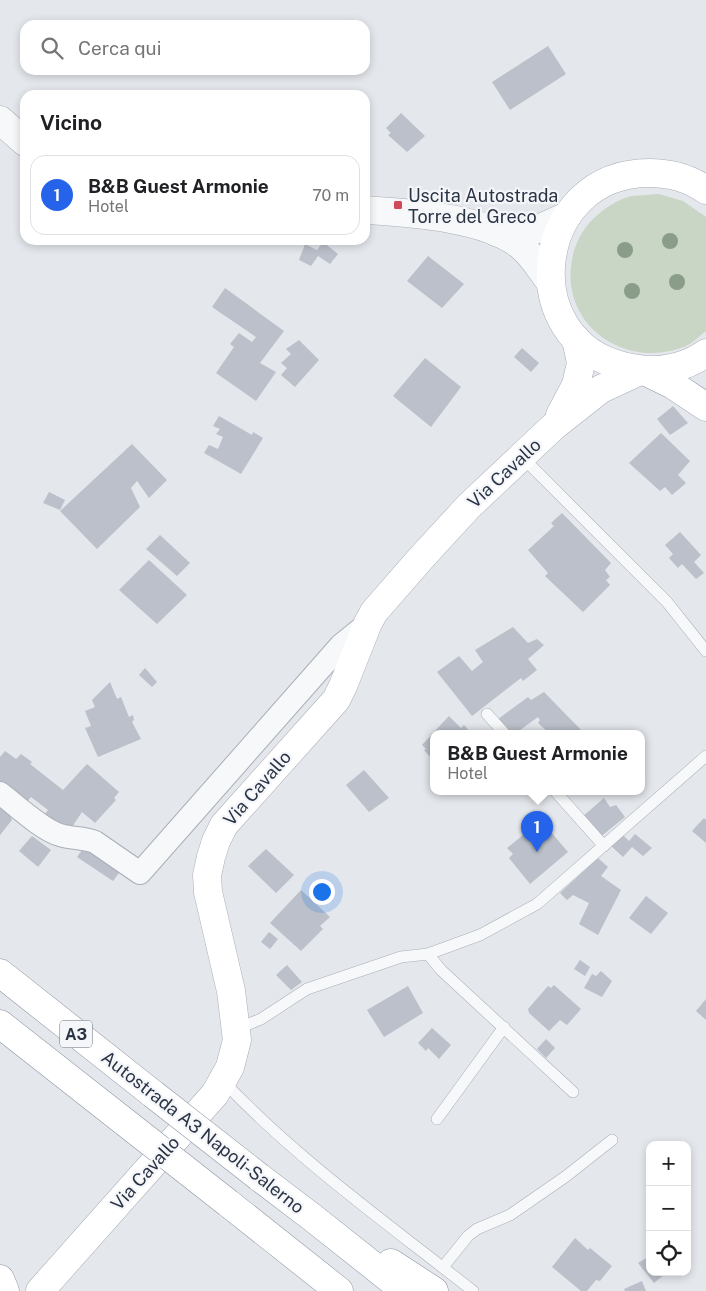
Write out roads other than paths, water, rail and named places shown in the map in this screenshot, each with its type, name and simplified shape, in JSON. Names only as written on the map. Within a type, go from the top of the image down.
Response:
[{"type":"main road","points":[[699,182],[664,173],[636,173],[617,178],[599,186],[580,200],[567,216],[556,238],[550,261],[550,282],[557,308],[564,322],[576,339],[593,353],[612,363],[642,370],[673,384],[706,407]]},
{"type":"main road","points":[[554,426],[576,384],[581,363],[576,339]]},
{"type":"main road","points":[[554,426],[600,389],[642,370],[673,368],[706,353]]},
{"type":"main road","name":"Via Cavallo","points":[[40,1291],[215,1094],[230,1067],[237,1040],[236,1026],[231,991],[208,892],[207,875],[216,841],[224,825],[236,809],[336,700],[344,686],[368,624],[382,603],[422,556],[469,506],[554,426]]},
{"type":"main road","name":"Autostrada A3 Napoli-Salerno","points":[[0,973],[405,1291]]},
{"type":"main road","name":"A3","points":[[0,1024],[339,1291]]},
{"type":"main road","points":[[313,1218],[398,1267],[438,1279]]},
{"type":"main road","points":[[0,1279],[5,1291]]},
{"type":"street","points":[[0,120],[20,138]]},
{"type":"street","points":[[370,210],[409,213],[450,219],[496,232],[520,245],[550,282]]},
{"type":"street","points":[[496,232],[524,232],[538,229],[567,216]]},
{"type":"street","points":[[0,793],[49,831],[61,836],[87,838],[140,873],[342,645],[368,624]]},
{"type":"lane","points":[[522,456],[667,602],[706,651]]},
{"type":"lane","points":[[488,714],[501,730]]},
{"type":"lane","points":[[236,1026],[249,1024],[261,1019],[307,989],[401,957],[428,954],[480,935],[537,904],[706,756]]},
{"type":"lane","points":[[559,795],[604,846]]},
{"type":"lane","points":[[428,954],[441,970],[573,1092]]},
{"type":"lane","points":[[437,1119],[504,1027]]},
{"type":"lane","points":[[223,1081],[248,1107],[438,1279],[473,1291]]},
{"type":"lane","points":[[438,1279],[468,1236],[477,1229],[510,1215],[565,1177],[612,1140]]},
{"type":"place","name":"Uscita Autostrada Torre del Greco","points":[[398,205]]},
{"type":"place","name":"B&B Guest Armonie","points":[[537,852]]}]
